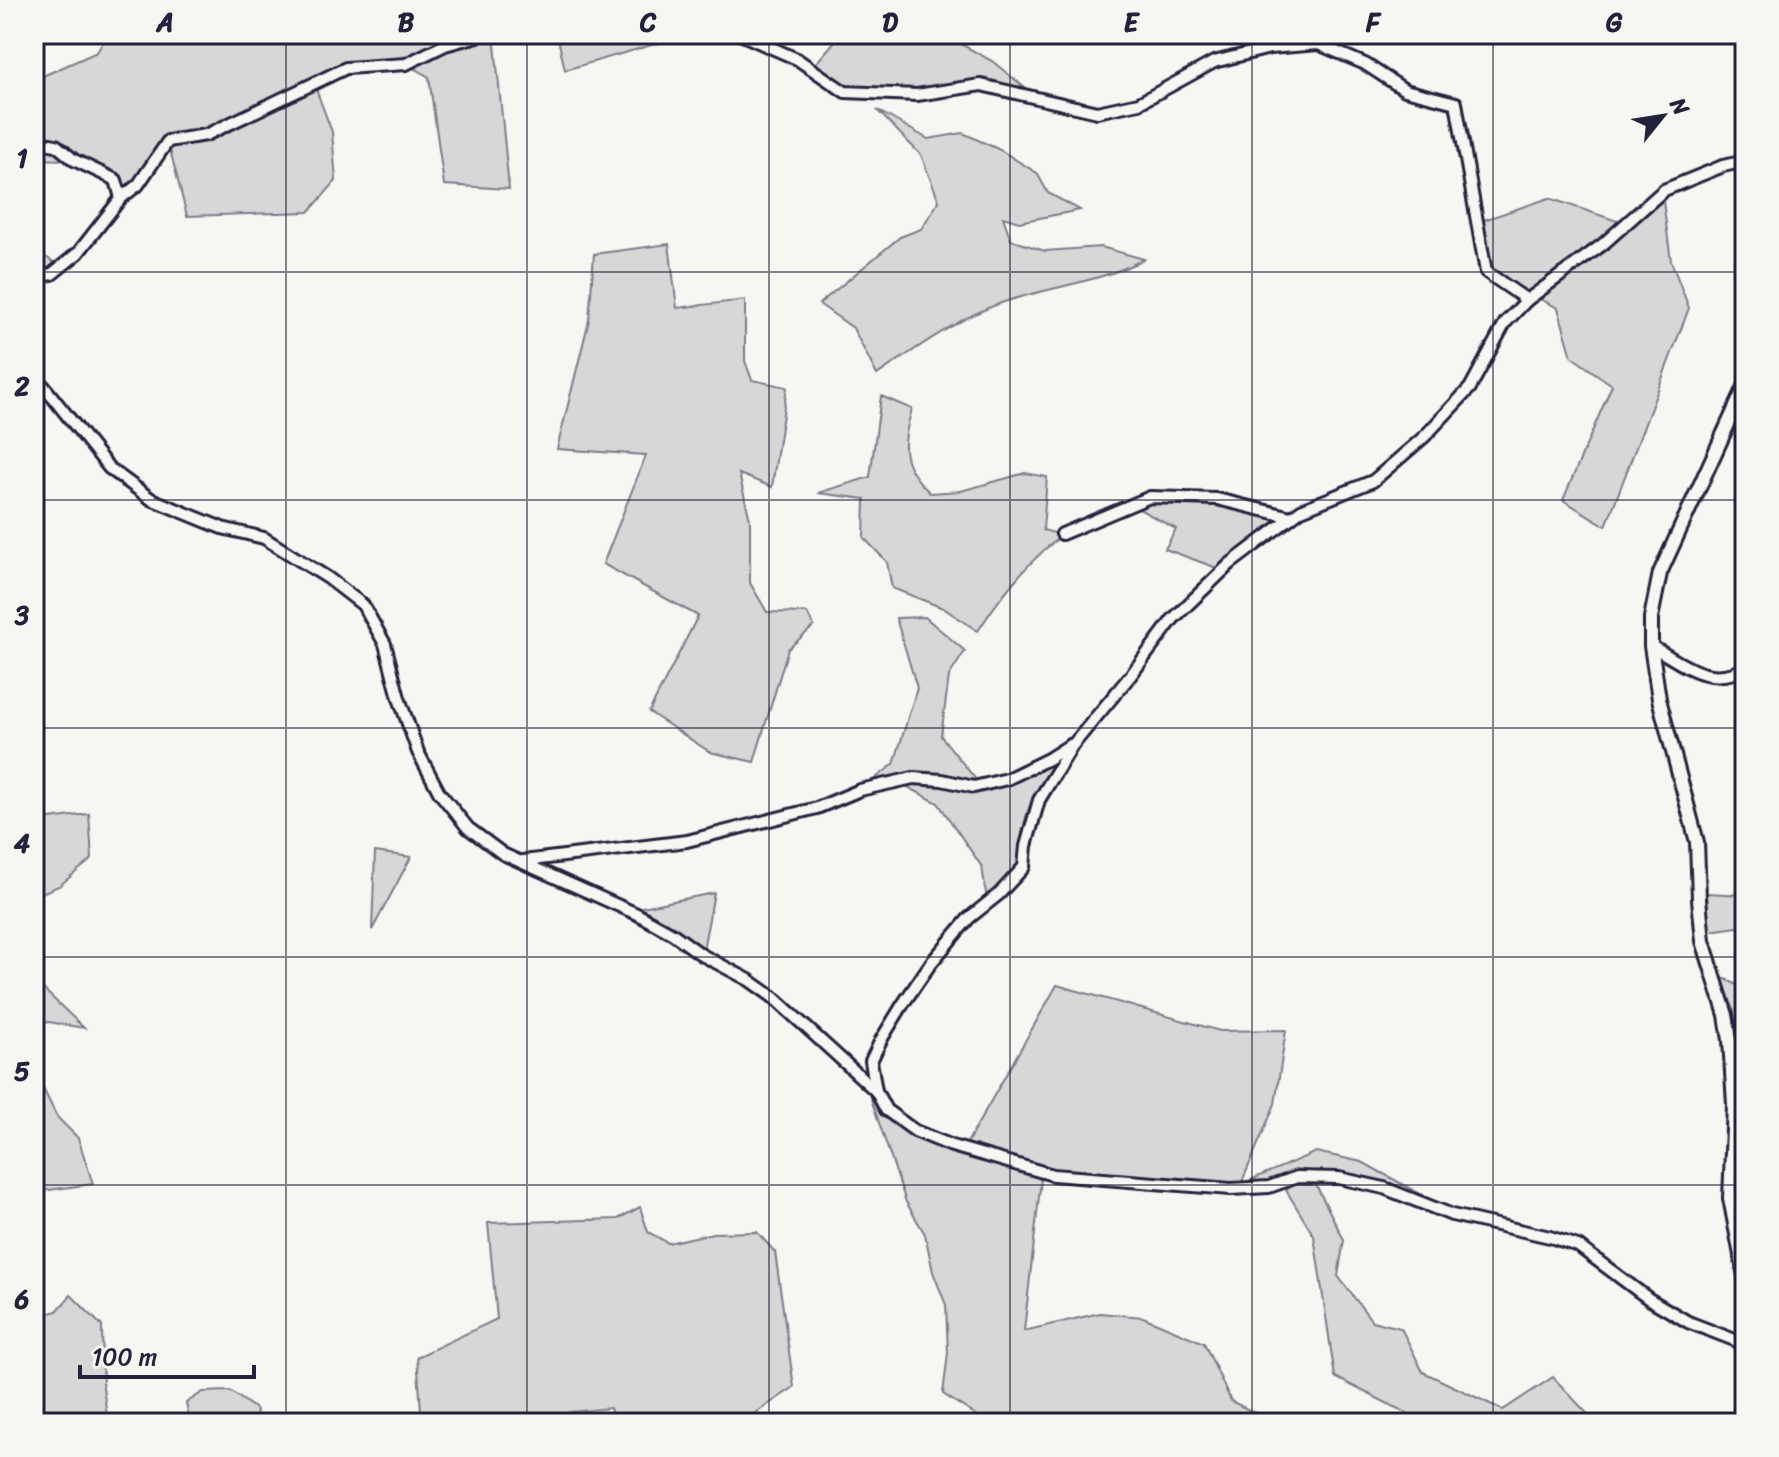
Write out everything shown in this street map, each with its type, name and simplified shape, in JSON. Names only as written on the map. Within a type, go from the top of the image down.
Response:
[{"type":"street","points":[[34,278],[52,274],[78,253],[121,198],[138,185],[168,141],[206,135],[346,68],[406,64],[445,45],[485,34]]},
{"type":"street","points":[[740,34],[797,59],[845,92],[917,95],[981,85],[1097,112],[1139,103],[1214,62],[1270,48],[1318,44],[1365,64],[1405,90],[1456,103],[1486,272],[1527,300]]},
{"type":"street","points":[[1318,44],[1325,34]]},
{"type":"street","points":[[34,141],[56,145],[74,160],[116,180],[121,198]]},
{"type":"street","points":[[1745,161],[1723,166],[1664,190],[1602,245],[1527,300],[1505,323],[1470,388],[1424,437],[1373,481],[1291,517],[1230,564],[1173,619],[1076,741],[1039,800],[1026,846],[1024,867],[999,894],[969,918],[931,963],[881,1040],[871,1061],[876,1091],[886,1110],[915,1131],[952,1146],[1053,1175],[1231,1189],[1269,1187],[1297,1177],[1339,1178],[1384,1188],[1452,1215],[1578,1246],[1649,1299],[1688,1322],[1745,1344]]},
{"type":"street","points":[[34,374],[109,468],[151,499],[222,528],[264,538],[328,578],[363,605],[385,644],[418,752],[439,792],[468,828],[503,854],[637,914],[749,980],[773,997],[876,1091]]},
{"type":"street","points":[[1745,387],[1660,573],[1651,618],[1651,646],[1659,699],[1697,842],[1703,941],[1726,1015],[1730,1040],[1734,1105],[1730,1198],[1745,1276]]},
{"type":"street","points":[[1062,534],[1150,497],[1217,499],[1291,517]]},
{"type":"street","points":[[1651,646],[1710,677],[1732,675],[1745,668]]},
{"type":"street","points":[[521,861],[687,841],[817,808],[860,790],[913,778],[974,787],[1007,779],[1076,741]]},
{"type":"shaded area","points":[[108,34],[463,34],[444,40],[445,44],[494,34],[509,189],[444,185],[429,77],[406,64],[346,68],[314,84],[332,132],[336,181],[309,212],[187,216],[168,142],[123,192],[120,178],[78,157],[58,140],[34,135],[34,80],[97,52]]},
{"type":"shaded area","points":[[557,34],[662,34],[659,43],[565,70]]},
{"type":"shaded area","points":[[841,34],[949,34],[992,61],[1039,99],[981,85],[917,95],[845,92],[811,69]]},
{"type":"shaded area","points":[[877,110],[928,139],[963,133],[1000,150],[1037,173],[1048,193],[1080,210],[1019,222],[1003,217],[1011,240],[1045,251],[1101,247],[1144,259],[1109,274],[984,310],[937,335],[877,375],[853,328],[819,304],[900,237],[921,229],[939,201],[921,155]]},
{"type":"shaded area","points":[[34,145],[55,148],[67,160],[34,159]]},
{"type":"shaded area","points":[[1549,198],[1617,221],[1663,201],[1671,261],[1689,308],[1606,526],[1563,500],[1612,385],[1572,357],[1558,308],[1486,272],[1478,222]]},
{"type":"shaded area","points":[[669,244],[677,308],[745,300],[745,361],[752,380],[787,387],[772,487],[739,474],[750,520],[750,583],[767,612],[807,613],[814,626],[788,649],[754,762],[710,752],[649,712],[698,616],[603,564],[646,455],[557,449],[589,320],[594,254]]},
{"type":"shaded area","points":[[34,250],[57,264],[50,271],[34,275]]},
{"type":"shaded area","points":[[881,396],[912,409],[905,445],[908,464],[930,493],[961,491],[1025,473],[1047,477],[1043,530],[1058,534],[1057,539],[1014,582],[978,631],[943,608],[892,588],[887,562],[864,538],[865,499],[818,493],[870,477]]},
{"type":"shaded area","points":[[1152,503],[1215,505],[1280,520],[1217,568],[1165,549],[1176,529],[1137,508]]},
{"type":"shaded area","points":[[925,617],[965,651],[949,676],[941,736],[977,781],[973,783],[938,775],[868,784],[894,764],[917,688],[896,618]]},
{"type":"shaded area","points":[[1056,762],[1028,810],[1020,865],[987,899],[982,867],[938,803],[904,785],[1009,781]]},
{"type":"shaded area","points":[[89,814],[92,859],[59,886],[39,894],[34,926],[34,821]]},
{"type":"shaded area","points":[[375,852],[411,857],[372,930]]},
{"type":"shaded area","points":[[714,893],[702,955],[627,910]]},
{"type":"shaded area","points":[[1707,893],[1743,895],[1745,926],[1709,931]]},
{"type":"shaded area","points":[[34,964],[36,982],[84,1028],[43,1021],[34,1007]]},
{"type":"shaded area","points":[[1720,976],[1745,989],[1745,1238],[1736,1196],[1740,1072],[1734,1011]]},
{"type":"shaded area","points":[[1057,985],[1220,1031],[1286,1030],[1275,1104],[1241,1184],[1316,1152],[1362,1162],[1424,1196],[1380,1180],[1337,1171],[1295,1173],[1269,1184],[1240,1185],[1054,1169],[967,1143]]},
{"type":"shaded area","points":[[34,1070],[57,1117],[78,1138],[93,1184],[34,1192]]},
{"type":"shaded area","points":[[871,1099],[887,1115],[1041,1179],[1024,1331],[1100,1313],[1143,1317],[1204,1343],[1231,1401],[1275,1423],[988,1423],[943,1394],[948,1353],[946,1305],[933,1272],[925,1234],[906,1202]]},
{"type":"shaded area","points":[[1298,1183],[1316,1185],[1344,1240],[1338,1276],[1372,1321],[1401,1328],[1423,1372],[1503,1410],[1553,1377],[1596,1423],[1426,1423],[1335,1377],[1314,1236],[1286,1190]]},
{"type":"shaded area","points":[[640,1207],[648,1232],[668,1243],[713,1233],[757,1232],[775,1252],[794,1387],[741,1423],[615,1423],[610,1408],[570,1412],[550,1423],[422,1423],[417,1357],[497,1319],[488,1223],[618,1219]]},
{"type":"shaded area","points":[[71,1295],[102,1326],[103,1387],[108,1423],[34,1423],[34,1317],[57,1311]]},
{"type":"shaded area","points":[[230,1391],[257,1410],[255,1423],[190,1423],[186,1403],[203,1392]]}]
